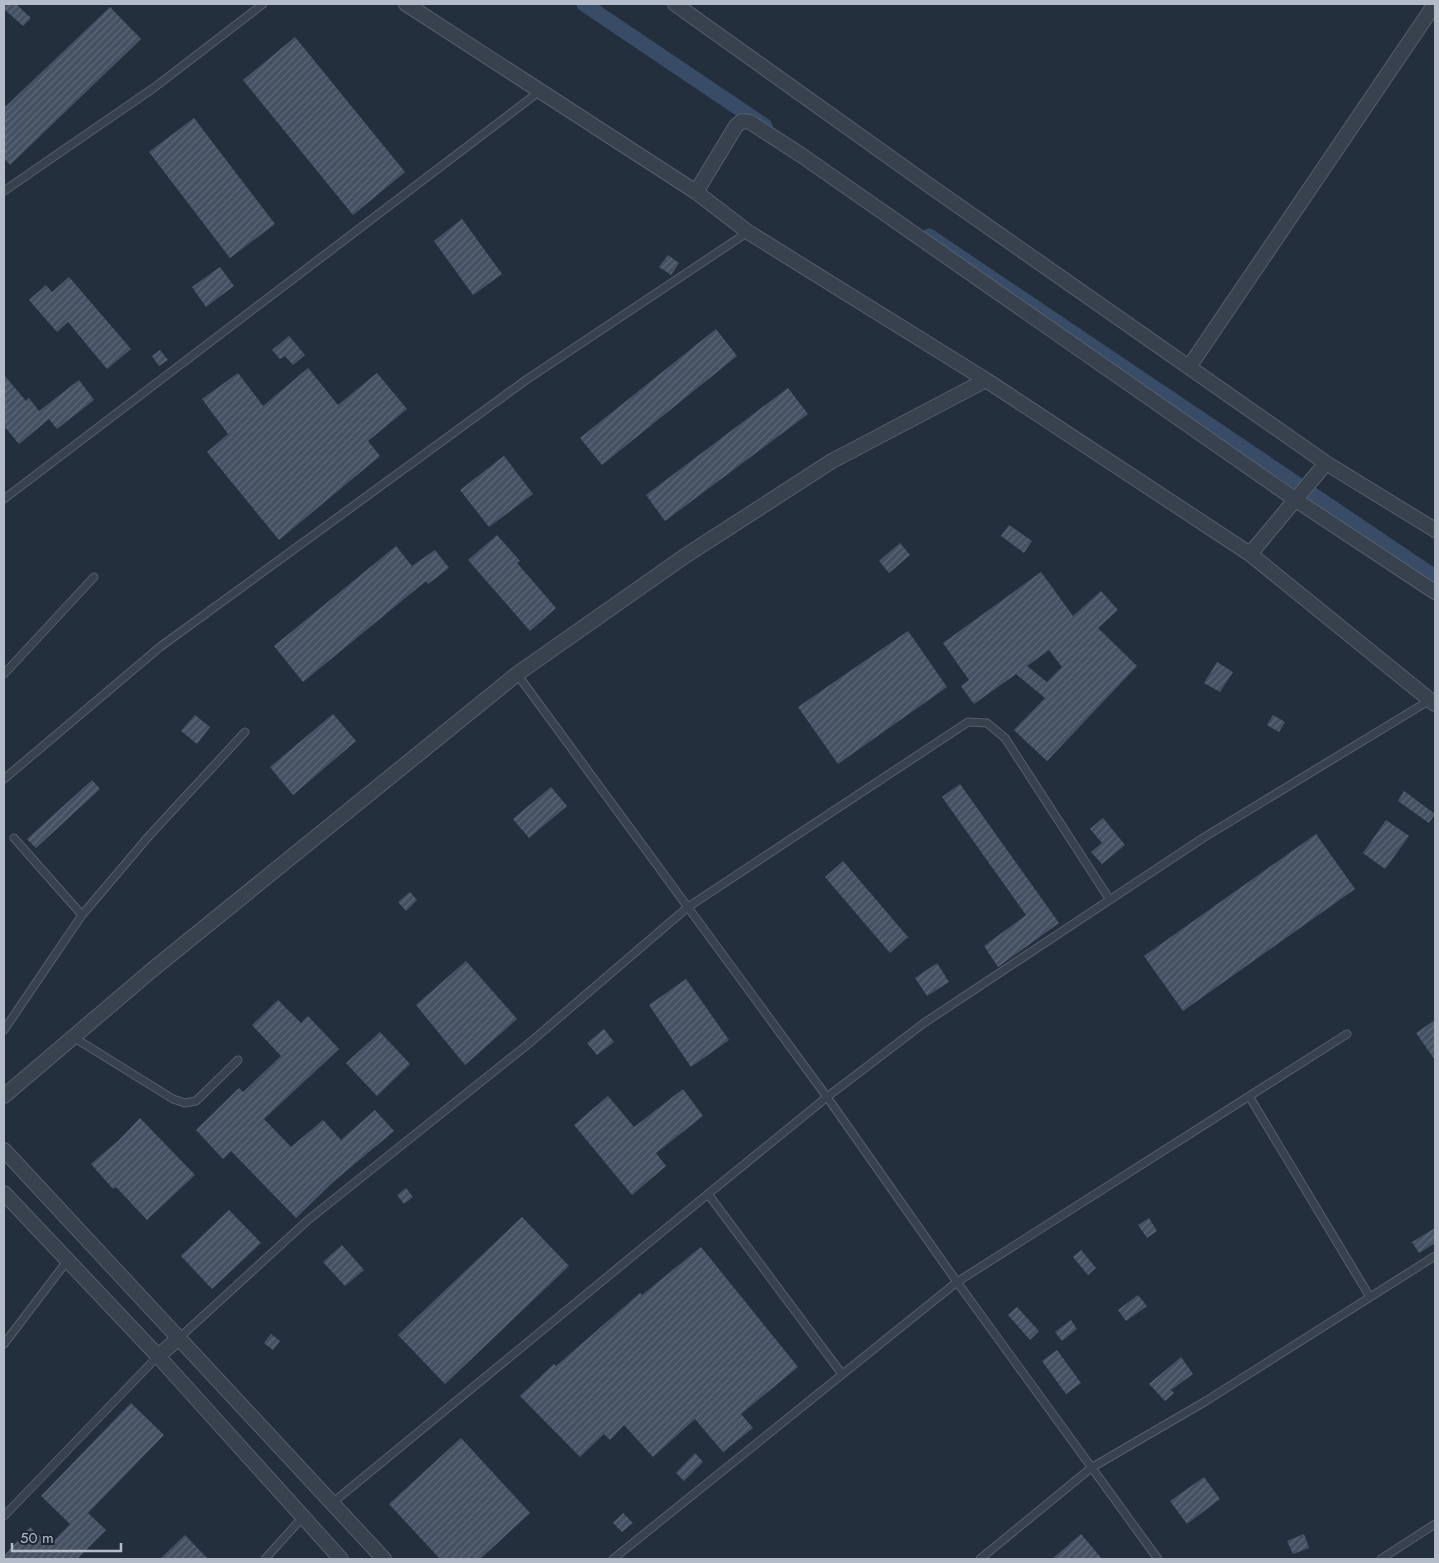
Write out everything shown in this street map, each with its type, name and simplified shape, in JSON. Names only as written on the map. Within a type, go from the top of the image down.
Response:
[{"type":"street","points":[[406,4],[696,192],[748,232],[986,380],[1250,554],[1433,702]]},
{"type":"street","points":[[675,4],[1326,464],[1435,530]]},
{"type":"street","points":[[1189,367],[1435,4]]},
{"type":"street","points":[[696,192],[736,126],[742,121],[750,122],[801,155],[1296,500],[1435,592]]},
{"type":"street","points":[[4,1096],[159,964],[517,674],[685,556],[832,461],[986,380]]},
{"type":"street","points":[[1250,554],[1326,464]]},
{"type":"street","points":[[4,1150],[330,1504],[384,1559]]},
{"type":"street","points":[[4,1192],[158,1356],[302,1518],[341,1559]]},
{"type":"street","points":[[158,1356],[178,1339]]},
{"type":"lane","points":[[4,191],[155,87],[263,4]]},
{"type":"lane","points":[[4,499],[540,91]]},
{"type":"lane","points":[[4,779],[160,647],[526,380],[748,232]]},
{"type":"lane","points":[[4,674],[94,577]]},
{"type":"lane","points":[[517,674],[827,1097],[957,1282],[1158,1559]]},
{"type":"lane","points":[[330,1504],[827,1097],[924,1023],[1203,838],[1433,702]]},
{"type":"lane","points":[[178,1339],[308,1220],[527,1045],[688,907],[968,722],[987,723],[1005,738],[1110,900]]},
{"type":"lane","points":[[4,1030],[82,915],[149,836],[245,732]]},
{"type":"lane","points":[[14,838],[82,915]]},
{"type":"lane","points":[[613,1559],[957,1282],[1347,1034]]},
{"type":"lane","points":[[73,1037],[173,1099],[185,1102],[196,1101],[238,1060]]},
{"type":"lane","points":[[1250,1096],[1370,1297]]},
{"type":"lane","points":[[708,1194],[842,1374]]},
{"type":"lane","points":[[980,1559],[1091,1468],[1206,1401],[1435,1256]]},
{"type":"lane","points":[[4,1344],[67,1261]]},
{"type":"lane","points":[[4,1516],[158,1356]]},
{"type":"lane","points":[[264,1559],[302,1518]]},
{"type":"lane","points":[[1381,1559],[1435,1524]]},
{"type":"building","points":[[4,4],[16,4],[31,18],[23,26],[4,9]]},
{"type":"building","points":[[110,7],[141,39],[10,165],[4,158],[4,108]]},
{"type":"building","points":[[295,37],[405,172],[353,215],[243,80]]},
{"type":"building","points":[[194,118],[275,224],[230,258],[149,152]]},
{"type":"building","points":[[462,219],[502,274],[473,295],[434,241]]},
{"type":"building","points":[[668,255],[679,263],[671,275],[659,267]]},
{"type":"building","points":[[220,267],[234,286],[206,307],[192,287]]},
{"type":"building","points":[[69,277],[131,349],[107,369],[68,322],[57,332],[29,300],[46,285],[52,292]]},
{"type":"building","points":[[716,329],[737,356],[602,465],[580,438]]},
{"type":"building","points":[[289,336],[305,355],[293,365],[285,356],[280,359],[272,350]]},
{"type":"building","points":[[160,350],[168,360],[159,366],[152,356]]},
{"type":"building","points":[[308,368],[338,405],[377,373],[407,409],[368,441],[380,456],[279,540],[207,452],[228,434],[202,399],[238,373],[263,406]]},
{"type":"building","points":[[4,375],[26,401],[29,398],[39,411],[79,380],[94,400],[57,429],[49,419],[19,444],[4,426]]},
{"type":"building","points":[[788,388],[808,414],[665,521],[646,495]]},
{"type":"building","points":[[504,456],[533,494],[489,527],[460,490]]},
{"type":"building","points":[[1009,525],[1032,541],[1024,553],[1001,536]]},
{"type":"building","points":[[497,535],[520,561],[517,563],[556,608],[530,631],[468,560]]},
{"type":"building","points":[[900,543],[910,555],[889,573],[879,561]]},
{"type":"building","points":[[396,546],[412,566],[435,550],[449,568],[428,584],[426,581],[303,682],[274,646]]},
{"type":"building","points":[[1041,572],[1073,616],[1101,591],[1118,610],[1098,628],[1137,666],[1047,761],[1014,730],[1045,698],[1016,674],[974,704],[961,686],[969,680],[943,643]],"holes":[[[1049,650],[1062,667],[1047,682],[1027,666]]]},
{"type":"building","points":[[908,631],[947,687],[838,764],[798,707]]},
{"type":"building","points":[[1217,662],[1233,672],[1220,692],[1204,683]]},
{"type":"building","points":[[333,714],[356,741],[293,795],[270,767]]},
{"type":"building","points":[[195,715],[210,727],[197,744],[181,731]]},
{"type":"building","points":[[1273,715],[1285,722],[1279,732],[1267,725]]},
{"type":"building","points":[[92,780],[100,789],[36,848],[27,839]]},
{"type":"building","points":[[960,784],[1059,923],[998,967],[984,946],[1026,915],[942,797]]},
{"type":"building","points":[[551,787],[567,806],[529,838],[513,819]]},
{"type":"building","points":[[1404,791],[1435,814],[1429,823],[1398,801]]},
{"type":"building","points":[[1103,818],[1125,845],[1102,864],[1091,852],[1102,843],[1090,829]]},
{"type":"building","points":[[1386,820],[1409,836],[1385,869],[1363,853]]},
{"type":"building","points":[[1316,834],[1355,889],[1183,1011],[1144,956]]},
{"type":"building","points":[[843,861],[908,937],[890,953],[825,877]]},
{"type":"building","points":[[410,892],[417,900],[406,911],[398,902]]},
{"type":"building","points":[[466,961],[517,1019],[465,1065],[416,1005]]},
{"type":"building","points":[[937,963],[949,982],[927,996],[915,978]]},
{"type":"building","points":[[686,979],[729,1040],[691,1067],[649,1005]]},
{"type":"building","points":[[278,1000],[301,1023],[308,1016],[339,1049],[264,1119],[291,1147],[323,1120],[341,1140],[375,1110],[394,1131],[332,1183],[296,1218],[231,1151],[223,1159],[196,1130],[239,1088],[243,1092],[281,1056],[252,1025]]},
{"type":"building","points":[[1435,1020],[1435,1060],[1416,1033]]},
{"type":"building","points":[[604,1029],[614,1042],[597,1055],[587,1043]]},
{"type":"building","points":[[380,1032],[410,1064],[377,1096],[346,1063]]},
{"type":"building","points":[[683,1089],[703,1116],[656,1153],[666,1166],[632,1195],[574,1125],[608,1096],[634,1127]]},
{"type":"building","points":[[140,1118],[195,1175],[147,1220],[116,1187],[113,1189],[91,1164],[119,1140]]},
{"type":"building","points":[[406,1188],[413,1197],[404,1204],[397,1195]]},
{"type":"building","points":[[229,1210],[261,1243],[212,1289],[181,1256]]},
{"type":"building","points":[[522,1217],[569,1266],[445,1384],[398,1335]]},
{"type":"building","points":[[1149,1218],[1157,1231],[1147,1238],[1138,1225]]},
{"type":"building","points":[[1435,1228],[1435,1243],[1419,1253],[1412,1242]]},
{"type":"building","points":[[342,1245],[364,1270],[345,1286],[323,1262]]},
{"type":"building","points":[[701,1247],[798,1367],[741,1414],[753,1428],[723,1452],[695,1419],[653,1457],[624,1425],[610,1440],[604,1434],[580,1457],[520,1396],[554,1364],[556,1366],[640,1293],[642,1295]]},
{"type":"building","points":[[1081,1250],[1096,1268],[1088,1275],[1073,1257]]},
{"type":"building","points":[[1138,1295],[1147,1306],[1126,1321],[1118,1310]]},
{"type":"building","points":[[1017,1307],[1039,1331],[1030,1340],[1008,1315]]},
{"type":"building","points":[[1071,1320],[1077,1329],[1062,1341],[1055,1332]]},
{"type":"building","points":[[271,1334],[280,1341],[273,1350],[264,1343]]},
{"type":"building","points":[[1057,1350],[1081,1383],[1066,1394],[1042,1361]]},
{"type":"building","points":[[1181,1357],[1193,1374],[1171,1390],[1174,1393],[1165,1401],[1149,1384]]},
{"type":"building","points":[[131,1403],[164,1435],[88,1513],[106,1530],[77,1559],[4,1559],[4,1556],[30,1527],[50,1545],[70,1524],[41,1496]]},
{"type":"building","points":[[461,1438],[530,1513],[480,1559],[440,1559],[389,1504]]},
{"type":"building","points":[[695,1453],[703,1462],[684,1481],[676,1473]]},
{"type":"building","points":[[1204,1477],[1220,1499],[1187,1524],[1170,1501]]},
{"type":"building","points":[[623,1513],[633,1523],[622,1532],[613,1523]]},
{"type":"building","points":[[1081,1534],[1102,1559],[1052,1559]]},
{"type":"building","points":[[1304,1534],[1309,1548],[1293,1554],[1287,1541]]},
{"type":"building","points":[[185,1535],[208,1559],[160,1559]]},
{"type":"waterway","points":[[584,4],[765,126]]},
{"type":"waterway","points":[[929,236],[1435,577]]}]
